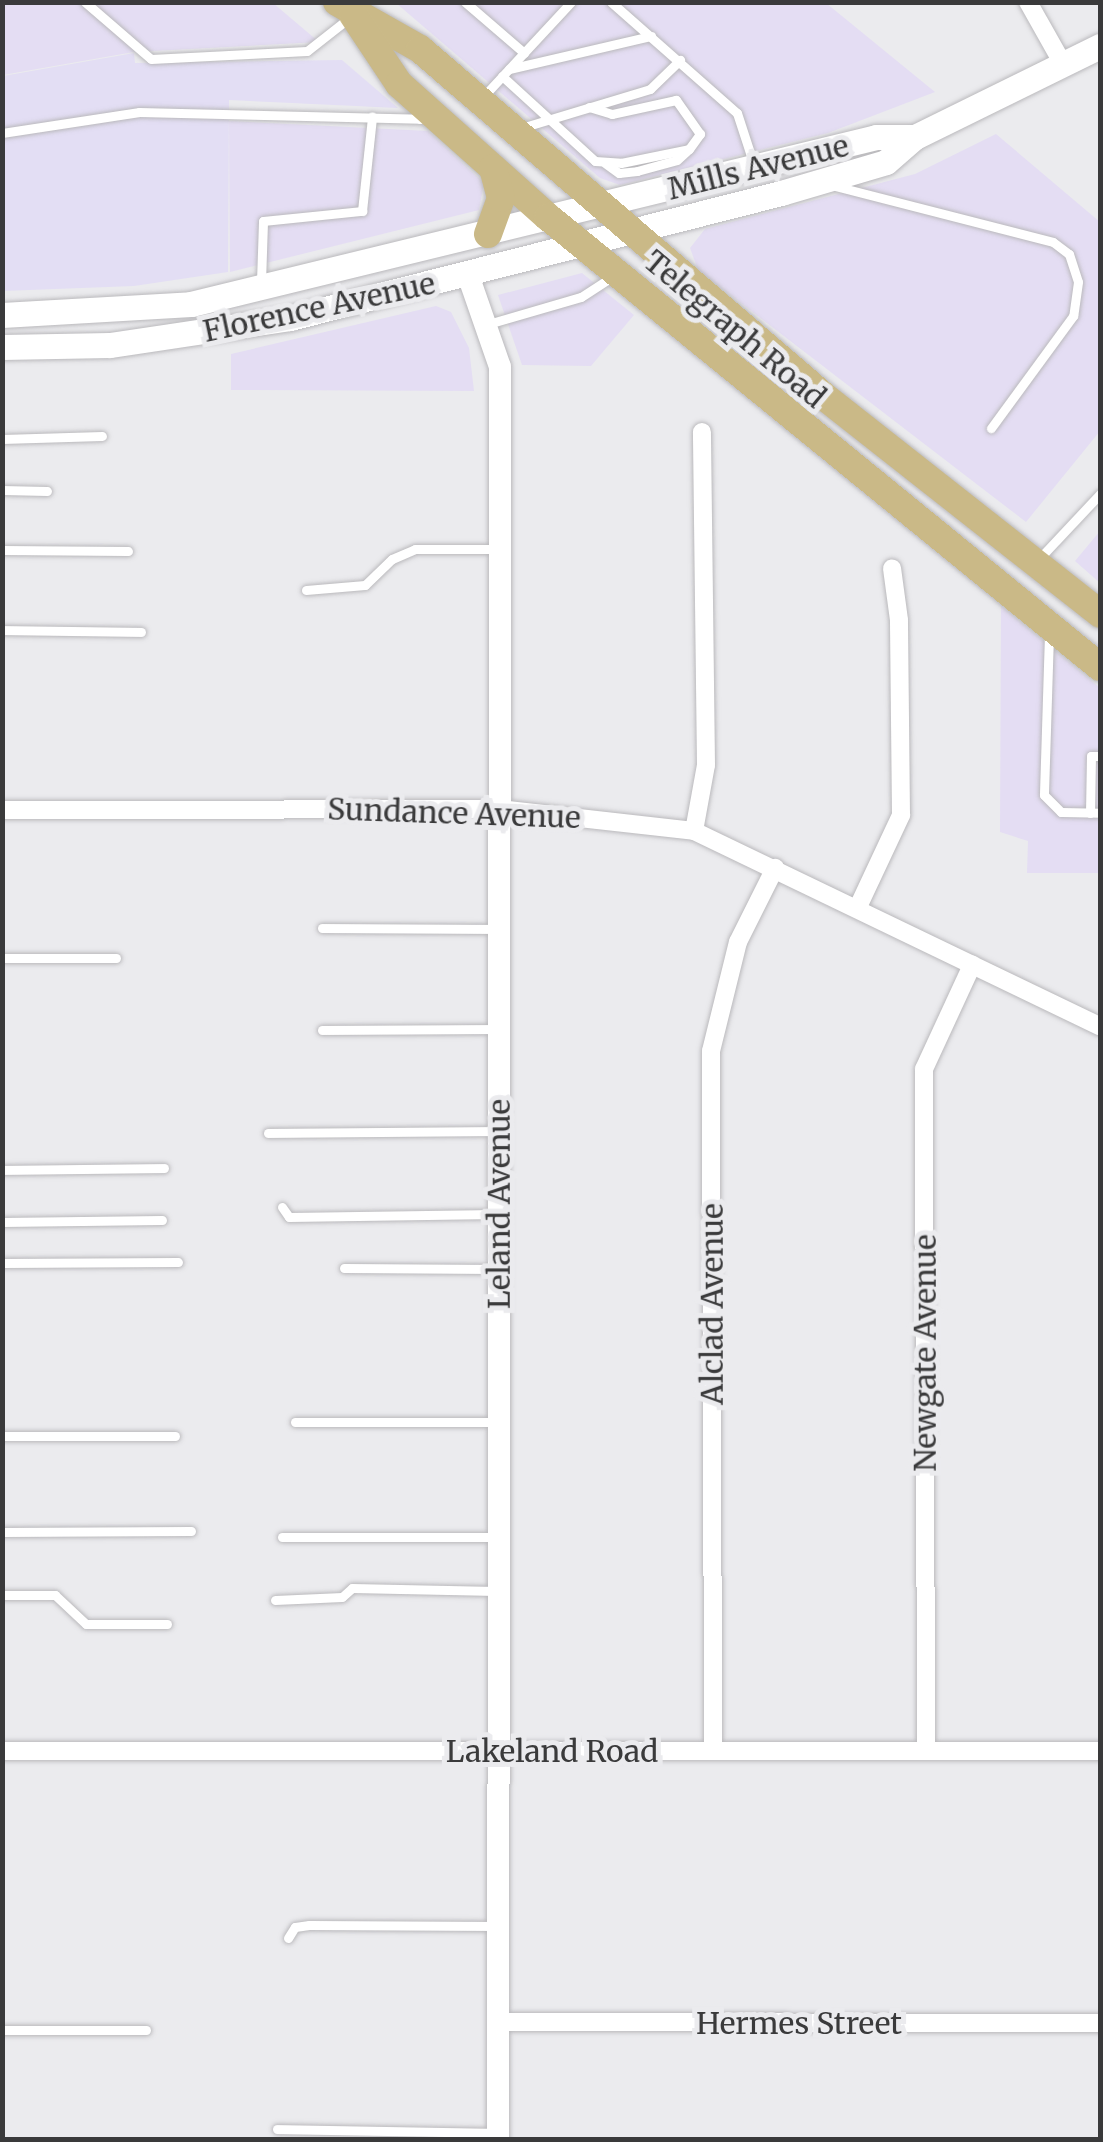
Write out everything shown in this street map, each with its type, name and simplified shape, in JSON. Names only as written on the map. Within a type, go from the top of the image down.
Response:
[{"type":"main road","name":"Telegraph Road","points":[[355,7],[420,49],[826,398],[1100,614]]},
{"type":"main road","name":"Telegraph Road","points":[[355,7],[399,84],[548,217],[1100,666]]},
{"type":"main road","name":"Mills Avenue","points":[[630,231],[886,162],[915,137],[1100,46]]},
{"type":"main road","name":"Mills Avenue","points":[[602,204],[876,137],[915,137]]},
{"type":"main road","points":[[488,234],[501,198],[493,168]]},
{"type":"main road","name":"Florence Avenue","points":[[2,316],[149,310],[262,290],[602,204]]},
{"type":"main road","name":"Florence Avenue","points":[[2,347],[110,344],[234,329],[468,275],[630,231]]},
{"type":"main road","points":[[234,329],[255,310],[262,290]]},
{"type":"street","points":[[1028,2],[1064,66]]},
{"type":"street","name":"Leland Avenue","points":[[468,275],[500,366],[498,2136]]},
{"type":"street","points":[[694,831],[706,766],[702,432]]},
{"type":"street","points":[[858,907],[900,815],[892,568]]},
{"type":"street","name":"Sundance Avenue","points":[[2,810],[500,808],[694,831],[1100,1026]]},
{"type":"street","name":"Alclad Avenue","points":[[713,1751],[710,1051],[738,942],[775,868]]},
{"type":"street","name":"Newgate Avenue","points":[[926,1751],[924,1070],[972,966]]},
{"type":"street","name":"Lakeland Road","points":[[2,1751],[1100,1751]]},
{"type":"street","name":"Hermes Street","points":[[498,2022],[1100,2023]]},
{"type":"lane","points":[[85,2],[152,58],[307,51],[355,7]]},
{"type":"lane","points":[[465,2],[524,53]]},
{"type":"lane","points":[[479,101],[572,2]]},
{"type":"lane","points":[[611,2],[737,113],[755,168]]},
{"type":"lane","points":[[506,73],[651,36]]},
{"type":"lane","points":[[514,131],[650,88],[680,60]]},
{"type":"lane","points":[[506,73],[603,162],[688,149],[699,125],[676,100],[612,114],[589,107]]},
{"type":"lane","points":[[2,133],[139,112],[420,118],[429,110]]},
{"type":"lane","points":[[262,290],[264,221],[362,211],[372,116]]},
{"type":"lane","points":[[819,182],[1054,242],[1069,254],[1078,282],[1073,316],[990,428]]},
{"type":"lane","points":[[486,324],[581,297],[617,273]]},
{"type":"lane","points":[[2,438],[102,436]]},
{"type":"lane","points":[[2,490],[46,491]]},
{"type":"lane","points":[[1035,563],[1100,494]]},
{"type":"lane","points":[[306,590],[365,585],[392,559],[415,549],[500,549]]},
{"type":"lane","points":[[2,550],[128,552]]},
{"type":"lane","points":[[1050,626],[1044,796],[1061,812],[1095,813],[1096,756]]},
{"type":"lane","points":[[2,630],[142,632]]},
{"type":"lane","points":[[322,928],[500,928]]},
{"type":"lane","points":[[2,958],[116,958]]},
{"type":"lane","points":[[322,1030],[499,1029]]},
{"type":"lane","points":[[268,1133],[499,1131]]},
{"type":"lane","points":[[2,1170],[164,1168]]},
{"type":"lane","points":[[282,1207],[289,1216],[499,1214]]},
{"type":"lane","points":[[2,1222],[162,1220]]},
{"type":"lane","points":[[2,1263],[178,1262]]},
{"type":"lane","points":[[344,1268],[499,1269]]},
{"type":"lane","points":[[295,1422],[499,1422]]},
{"type":"lane","points":[[2,1436],[175,1436]]},
{"type":"lane","points":[[2,1532],[191,1532]]},
{"type":"lane","points":[[282,1537],[499,1537]]},
{"type":"lane","points":[[275,1600],[342,1597],[352,1588],[499,1590]]},
{"type":"lane","points":[[2,1595],[54,1595],[86,1624],[167,1624]]},
{"type":"lane","points":[[288,1938],[295,1927],[309,1925],[498,1926]]},
{"type":"lane","points":[[2,2030],[146,2030]]},
{"type":"lane","points":[[277,2129],[498,2136]]},
{"type":"shaded area","points":[[3,3],[273,3],[319,42],[134,52],[3,75]]},
{"type":"shaded area","points":[[396,3],[826,3],[935,92],[828,133],[620,185],[600,178]]},
{"type":"shaded area","points":[[134,53],[135,63],[342,60],[398,108],[229,100],[228,272],[134,286],[3,291],[3,76]]},
{"type":"shaded area","points":[[229,121],[428,131],[484,183],[479,210],[230,272]]},
{"type":"shaded area","points":[[996,134],[1100,222],[1100,431],[1026,522],[698,270],[690,248],[705,229],[915,174]]},
{"type":"shaded area","points":[[582,273],[634,315],[591,366],[522,365],[498,295]]},
{"type":"shaded area","points":[[436,306],[451,312],[469,348],[474,391],[231,390],[231,354]]},
{"type":"shaded area","points":[[1100,531],[1100,583],[1075,561]]},
{"type":"shaded area","points":[[1001,606],[1100,688],[1100,873],[1027,873],[1028,841],[1000,832]]}]
